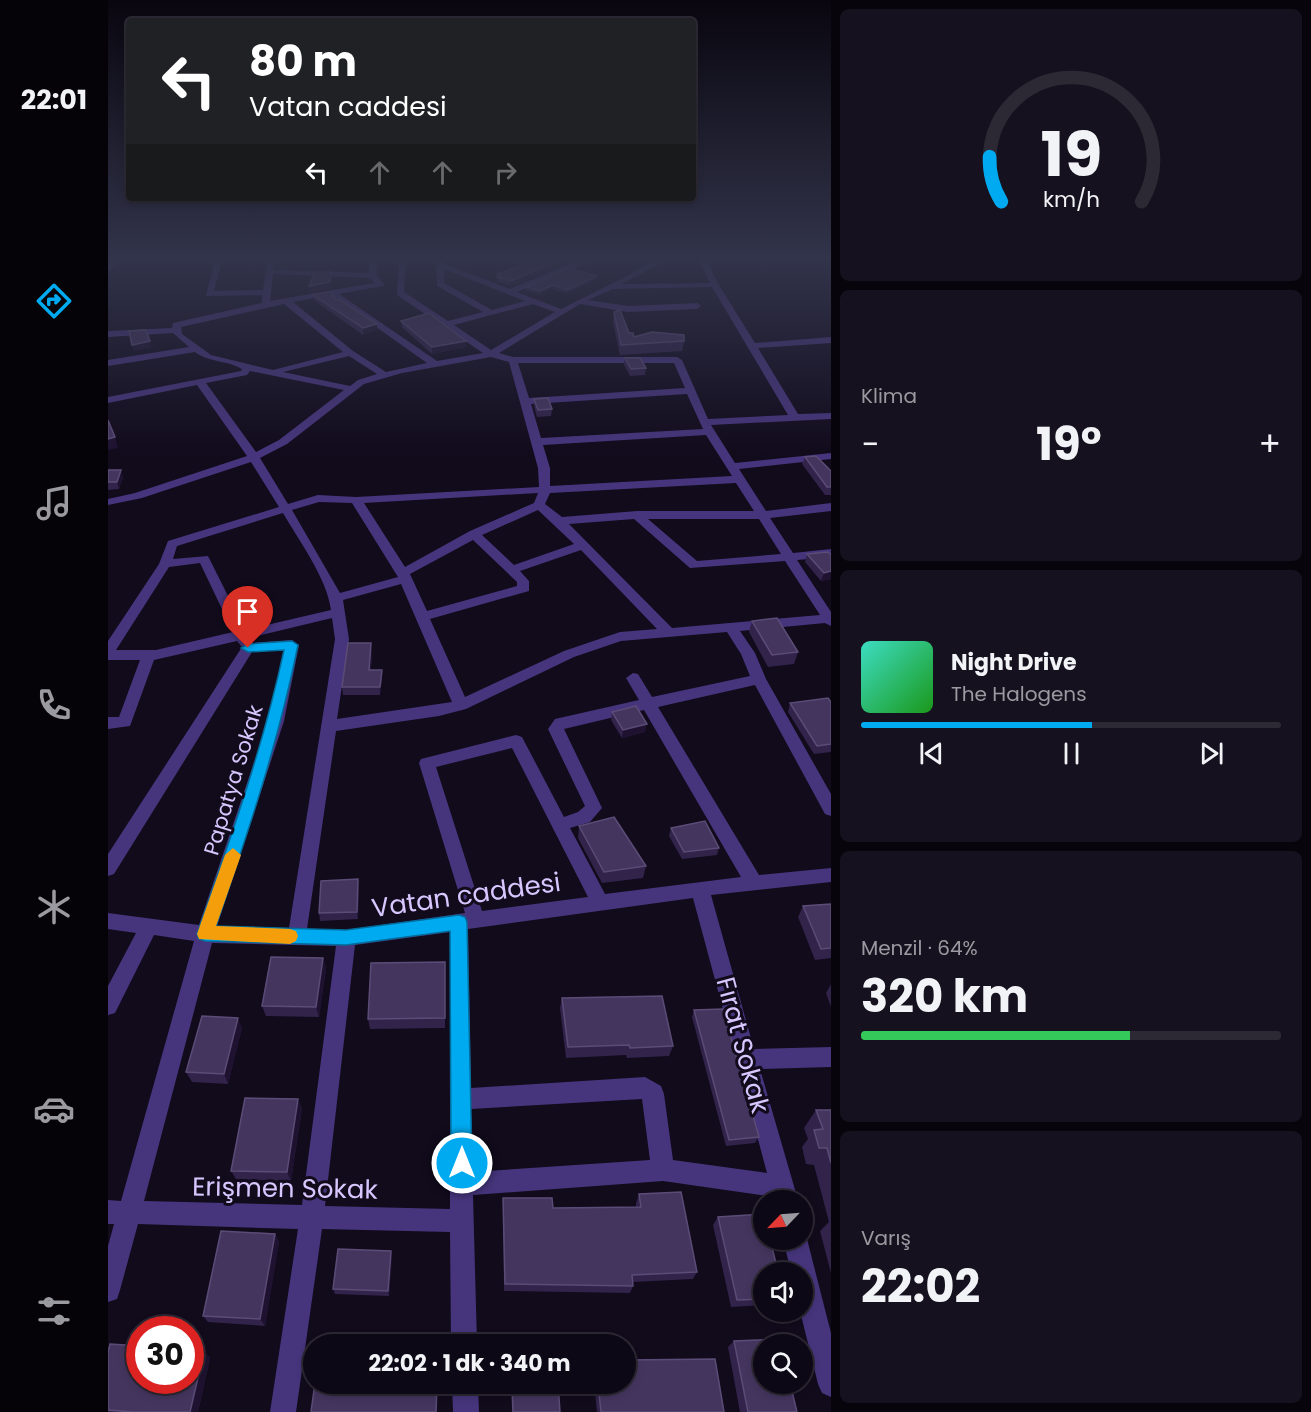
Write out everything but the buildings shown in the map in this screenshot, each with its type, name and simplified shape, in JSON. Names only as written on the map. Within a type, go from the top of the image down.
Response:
[{"type":"street","points":[[185,322],[176,325],[178,335],[208,357],[240,364],[247,368],[351,390]]},
{"type":"street","points":[[312,322],[350,353],[383,374]]},
{"type":"street","points":[[375,322],[435,364]]},
{"type":"street","points":[[329,726],[439,711],[461,705],[569,654],[620,637],[830,620],[706,427],[677,360],[513,360],[490,354],[439,322]]},
{"type":"street","points":[[445,326],[460,322]]},
{"type":"street","points":[[108,502],[138,496],[254,457],[283,442],[361,382],[383,374],[490,354],[544,322]]},
{"type":"street","points":[[737,322],[796,419]]},
{"type":"street","points":[[108,334],[177,330]]},
{"type":"street","points":[[752,346],[831,340]]},
{"type":"street","points":[[108,363],[197,349]]},
{"type":"street","points":[[271,372],[350,353]]},
{"type":"street","points":[[513,360],[523,402],[544,468],[545,490],[539,505],[474,534],[405,576],[338,605],[244,641],[148,656],[108,654],[165,564],[172,544],[318,498],[356,500],[545,490],[739,478]]},
{"type":"street","points":[[108,400],[244,372],[247,368]]},
{"type":"street","points":[[200,381],[254,457],[338,605],[342,639],[297,936]]},
{"type":"street","points":[[523,402],[690,391]]},
{"type":"street","points":[[536,442],[831,416]]},
{"type":"street","points":[[730,467],[831,456]]},
{"type":"street","points":[[356,500],[405,576],[461,705]]},
{"type":"street","points":[[539,505],[560,521],[670,634]]},
{"type":"street","points":[[560,521],[637,515],[762,515],[831,507]]},
{"type":"street","points":[[637,515],[694,565],[831,553]]},
{"type":"street","points":[[422,617],[524,588],[523,581],[474,534]]},
{"type":"street","points":[[512,570],[583,545]]},
{"type":"street","points":[[165,564],[204,559],[244,641]]},
{"type":"street","points":[[731,628],[748,653],[759,679],[831,809]]},
{"type":"street","points":[[108,869],[244,641]]},
{"type":"street","name":"Papatya Sokak","points":[[205,934],[258,783],[276,721],[292,645],[244,641]]},
{"type":"street","points":[[108,723],[124,722],[148,656]]},
{"type":"street","points":[[633,678],[645,702],[754,883]]},
{"type":"street","points":[[560,825],[584,817],[594,808],[556,729],[560,723],[645,702],[759,679]]},
{"type":"street","points":[[464,1334],[460,1221],[467,921],[427,763],[516,741],[600,903]]},
{"type":"street","name":"Vatan caddesi","points":[[108,921],[205,934],[346,938],[700,889],[831,875]]},
{"type":"street","name":"Fırat Sokak","points":[[700,889],[783,1190]]},
{"type":"street","points":[[108,1006],[150,925]]},
{"type":"street","points":[[108,1290],[118,1212],[205,934]]},
{"type":"street","points":[[283,1412],[312,1216],[346,938]]},
{"type":"street","points":[[747,1059],[831,1057]]},
{"type":"street","points":[[462,1099],[645,1088],[653,1094],[663,1170]]},
{"type":"street","points":[[461,1184],[663,1170],[764,1190]]},
{"type":"street","name":"Erişmen Sokak","points":[[118,1212],[460,1221]]},
{"type":"street","points":[[798,1250],[831,1384]]},
{"type":"street","points":[[465,1394],[466,1412]]},
{"type":"slow traffic","points":[[233,855],[205,934],[290,936]]},
{"type":"route","points":[[248,648],[292,645],[276,721],[258,783],[205,934],[346,938],[459,922],[462,1163]]}]
